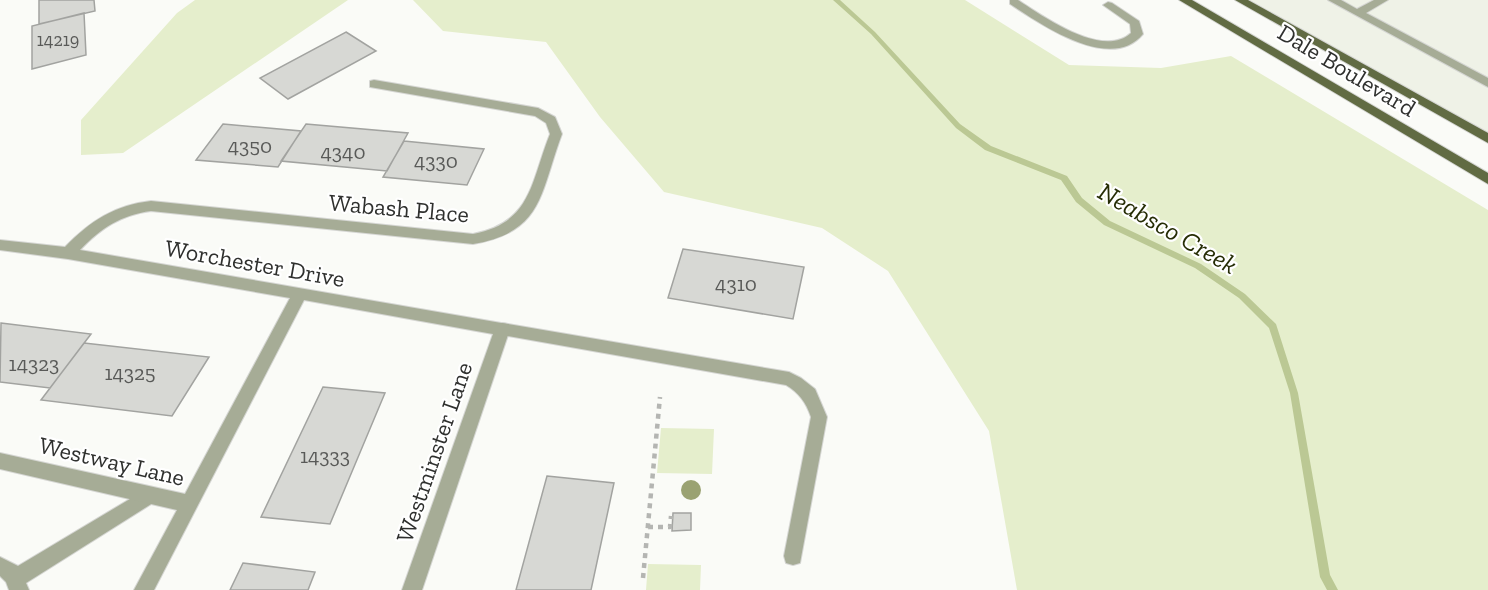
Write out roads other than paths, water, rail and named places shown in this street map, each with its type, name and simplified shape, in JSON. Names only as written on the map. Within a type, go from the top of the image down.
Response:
[{"type":"main road","name":"Dale Boulevard","points":[[1184,0],[1486,176]]},
{"type":"main road","name":"Dale Boulevard","points":[[1240,0],[1488,139]]},
{"type":"street","points":[[1333,0],[1488,83]]},
{"type":"street","points":[[1344,6],[1356,0]]},
{"type":"street","points":[[1358,13],[1383,0]]},
{"type":"street","points":[[1014,2],[1061,32],[1087,42],[1113,45],[1125,44],[1134,39],[1137,34],[1135,23],[1108,5]]},
{"type":"street","name":"Wabash Place","points":[[68,254],[101,221],[135,207],[151,206],[473,239],[492,236],[522,218],[556,134],[555,125],[550,118],[538,112],[374,84]]},
{"type":"street","name":"Worchester Drive","points":[[0,245],[68,254],[789,379],[805,387],[815,401],[819,417],[793,556]]},
{"type":"street","points":[[190,504],[300,294]]},
{"type":"street","name":"Westminster Lane","points":[[412,590],[502,329]]},
{"type":"street","name":"Westway Lane","points":[[0,461],[190,504],[144,590]]},
{"type":"street","points":[[0,566],[4,567],[18,584],[150,495]]},
{"type":"waterway","name":"Neabsco Creek","points":[[836,0],[873,33],[958,126],[988,148],[1064,178],[1079,200],[1107,223],[1198,266],[1242,296],[1273,326],[1294,393],[1325,577],[1333,590]]}]
